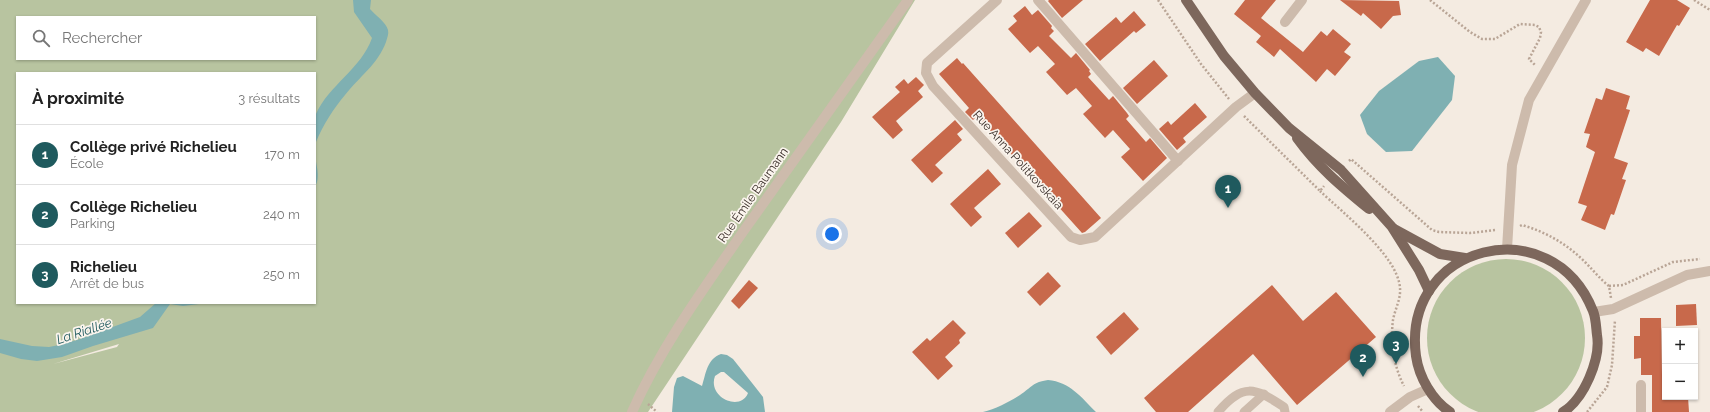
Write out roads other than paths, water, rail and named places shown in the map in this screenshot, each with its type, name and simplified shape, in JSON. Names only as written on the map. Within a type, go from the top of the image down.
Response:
[{"type":"main road","points":[[1186,0],[1224,56],[1255,93],[1289,128],[1341,170],[1392,227],[1420,270],[1429,291]]},
{"type":"main road","points":[[1289,128],[1309,155],[1332,179],[1392,227],[1440,254],[1465,258]]},
{"type":"main road","points":[[1450,412],[1445,409],[1428,389],[1418,365],[1414,340],[1418,314],[1429,291],[1445,272],[1465,258],[1486,251],[1507,249],[1535,254],[1561,267],[1581,287],[1594,312],[1598,339],[1595,365],[1584,390],[1563,412]]},
{"type":"street","name":"Rue Émile Baumann","points":[[632,412],[661,354],[702,291],[800,150],[908,0]]},
{"type":"street","name":"Rue Anna Politkovskaia","points":[[997,0],[927,63],[926,72],[933,86],[1071,237],[1080,240],[1095,237],[1236,107],[1255,93]]},
{"type":"street","points":[[1038,0],[1178,161]]},
{"type":"street","points":[[1285,22],[1302,0]]},
{"type":"street","points":[[1507,249],[1512,165],[1529,100],[1586,0]]},
{"type":"street","points":[[1594,312],[1613,309],[1687,275],[1710,272]]},
{"type":"street","points":[[1641,385],[1641,412]]},
{"type":"street","points":[[1390,412],[1410,397],[1428,389]]},
{"type":"lane","points":[[1218,412],[1229,399],[1246,390],[1264,394],[1284,407],[1285,412]]},
{"type":"lane","points":[[1244,412],[1264,394]]},
{"type":"water","points":[[353,0],[371,0],[370,9],[387,27],[388,34],[386,42],[383,50],[368,70],[350,88],[337,105],[325,123],[316,142],[316,114],[329,94],[360,59],[372,38],[354,12]]},
{"type":"water","points":[[1438,57],[1455,76],[1452,100],[1412,151],[1386,152],[1367,134],[1360,115],[1379,91],[1419,61]]},
{"type":"water","points":[[316,159],[318,171],[316,184]]},
{"type":"water","name":"La Riallée","points":[[155,304],[170,304],[153,328],[62,357],[37,361],[21,359],[0,353],[0,339],[32,346],[49,347],[77,340],[140,317]]},
{"type":"water","name":"La Riallée","points":[[170,304],[199,304],[183,306]]},
{"type":"water","points":[[721,354],[727,355],[733,359],[763,397],[765,412],[672,412],[674,387],[677,378],[683,376],[702,386],[706,371],[716,356]],"holes":[[[721,372],[724,372],[748,393],[744,399],[732,402],[720,396],[716,391],[714,384],[715,376]]]},
{"type":"water","points":[[1048,380],[1056,381],[1075,391],[1096,412],[983,412],[1007,403],[1036,384]]},
{"type":"place","name":"Collège privé Richelieu","points":[[1228,208]]},
{"type":"place","name":"Richelieu","points":[[1396,364]]},
{"type":"place","name":"Collège Richelieu","points":[[1363,377]]}]
